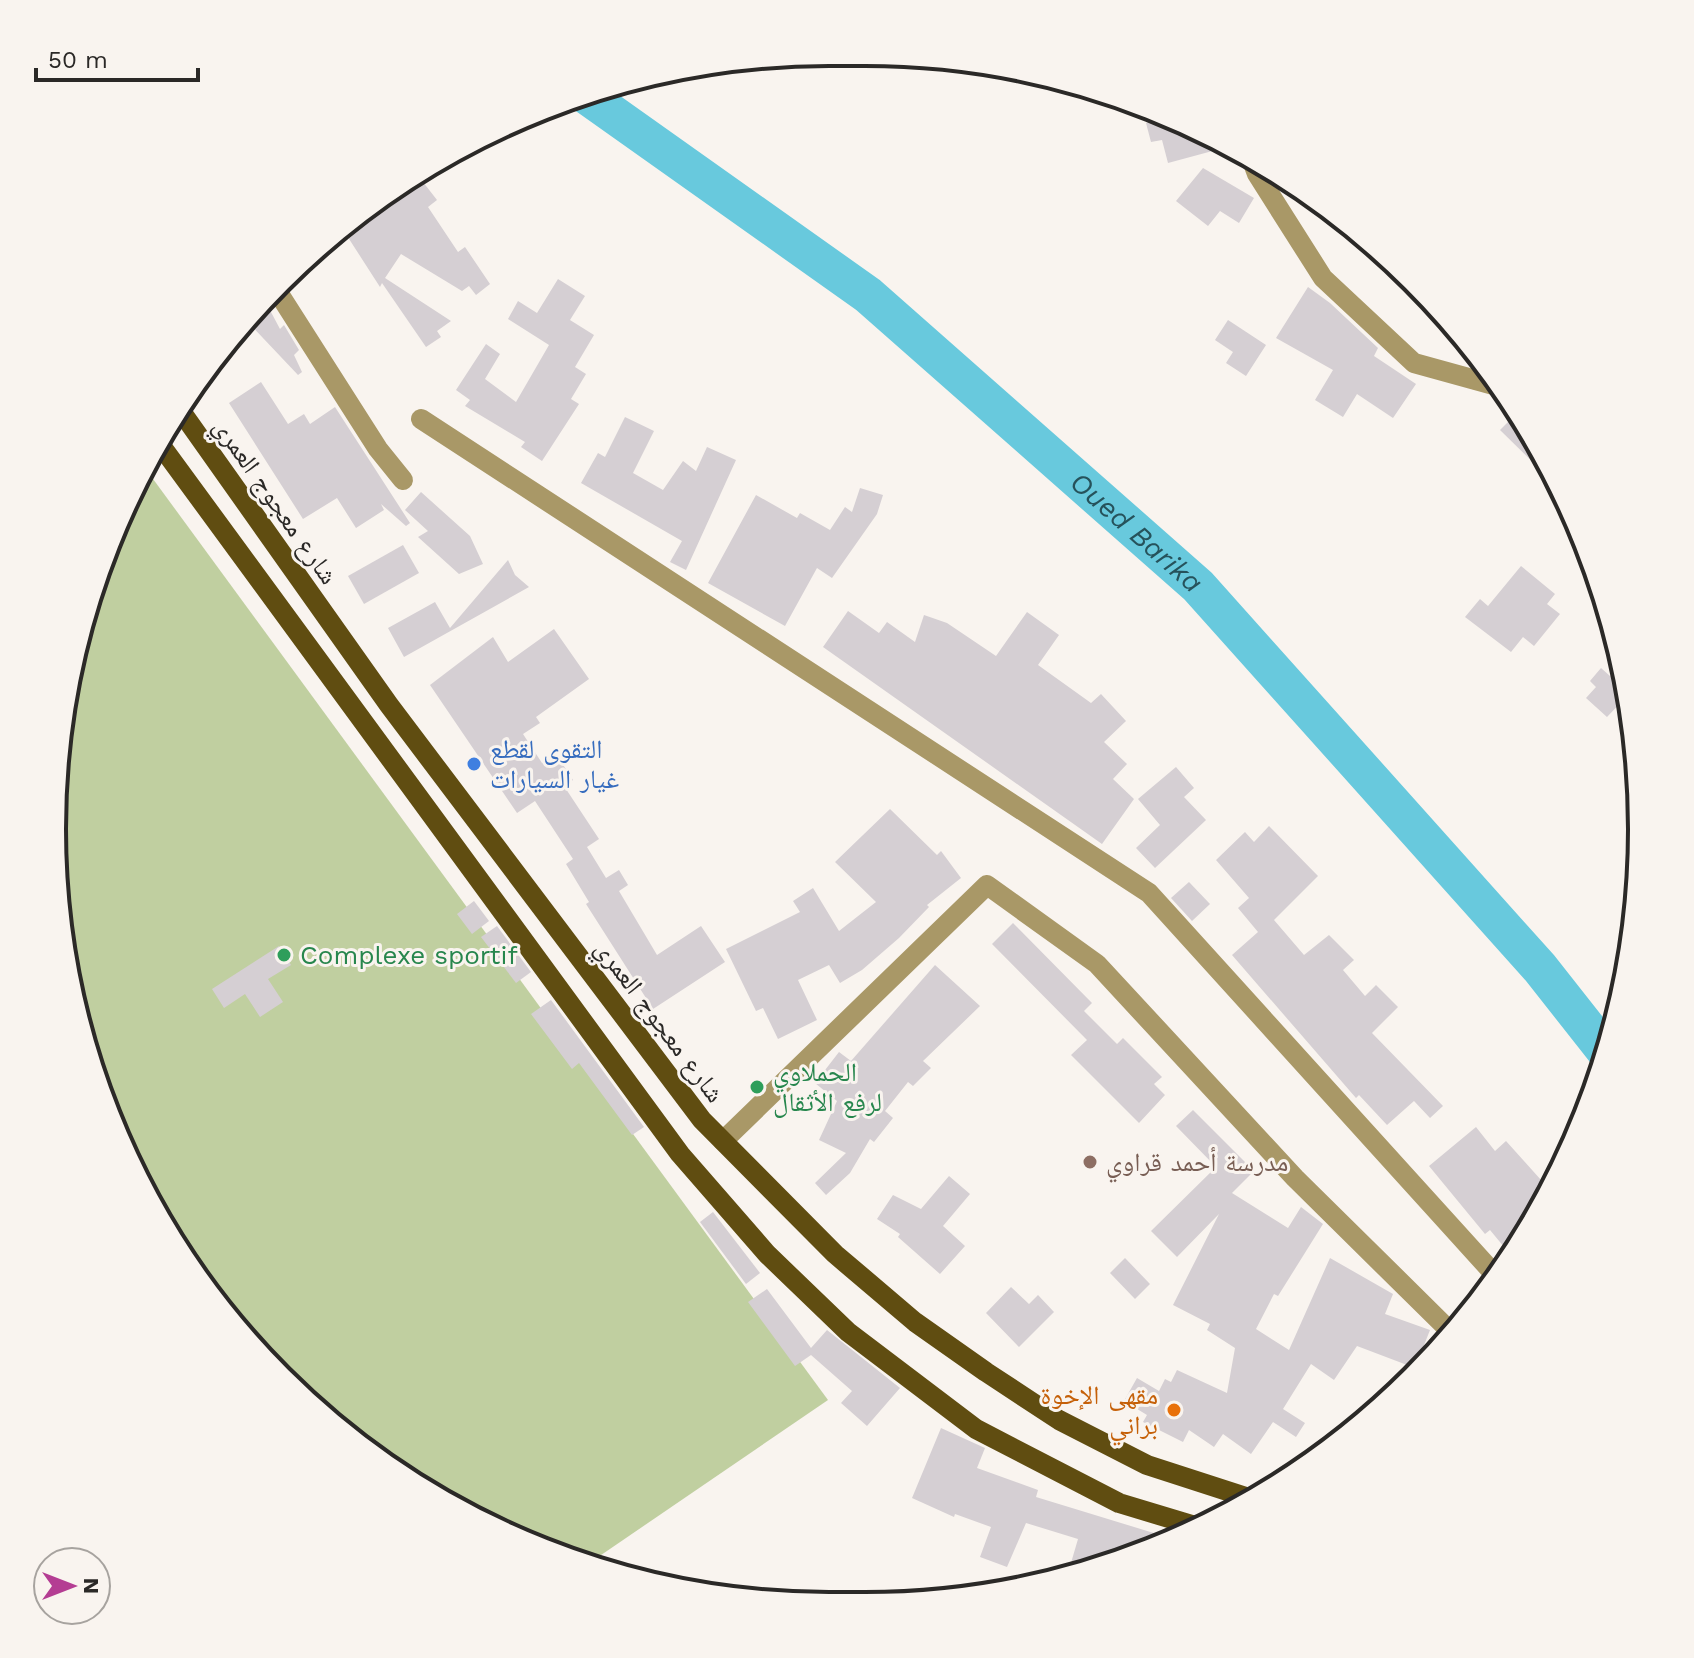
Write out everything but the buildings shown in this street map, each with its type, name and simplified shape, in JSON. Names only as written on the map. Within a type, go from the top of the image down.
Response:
[{"type":"main road","name":"شارع معجوج العمري","points":[[186,419],[389,705],[702,1120],[835,1254],[915,1322],[986,1372],[1059,1420],[1147,1465],[1238,1494]]},
{"type":"main road","points":[[166,452],[680,1154],[767,1254],[848,1332],[976,1429],[1119,1503],[1182,1522]]},
{"type":"street","points":[[1257,175],[1323,278],[1414,363],[1482,382]]},
{"type":"street","points":[[281,297],[378,449],[403,480]]},
{"type":"street","points":[[421,419],[1149,893],[1488,1268]]},
{"type":"street","points":[[723,1141],[987,885],[1097,964],[1295,1178],[1444,1325]]},
{"type":"green space","name":"Complexe sportif","points":[[152,478],[828,1400],[599,1556],[537,1534],[492,1513],[447,1490],[405,1463],[326,1403],[289,1369],[224,1293],[168,1210],[124,1121],[106,1074],[81,978],[68,879],[68,779],[81,680],[106,584]]},
{"type":"waterway","name":"Oued Barika","points":[[596,102],[868,295],[1198,586],[1540,968],[1598,1041]]},
{"type":"place","name":"التقوى لقطع غيار السيارات","points":[[474,764]]},
{"type":"place","name":"Complexe sportif","points":[[284,955]]},
{"type":"place","name":"الحملاوي لرفع الأثقال","points":[[757,1087]]},
{"type":"place","name":"مدرسة أحمد قراوي","points":[[1090,1162]]},
{"type":"place","name":"مقهى الإخوة براني","points":[[1174,1410]]}]
